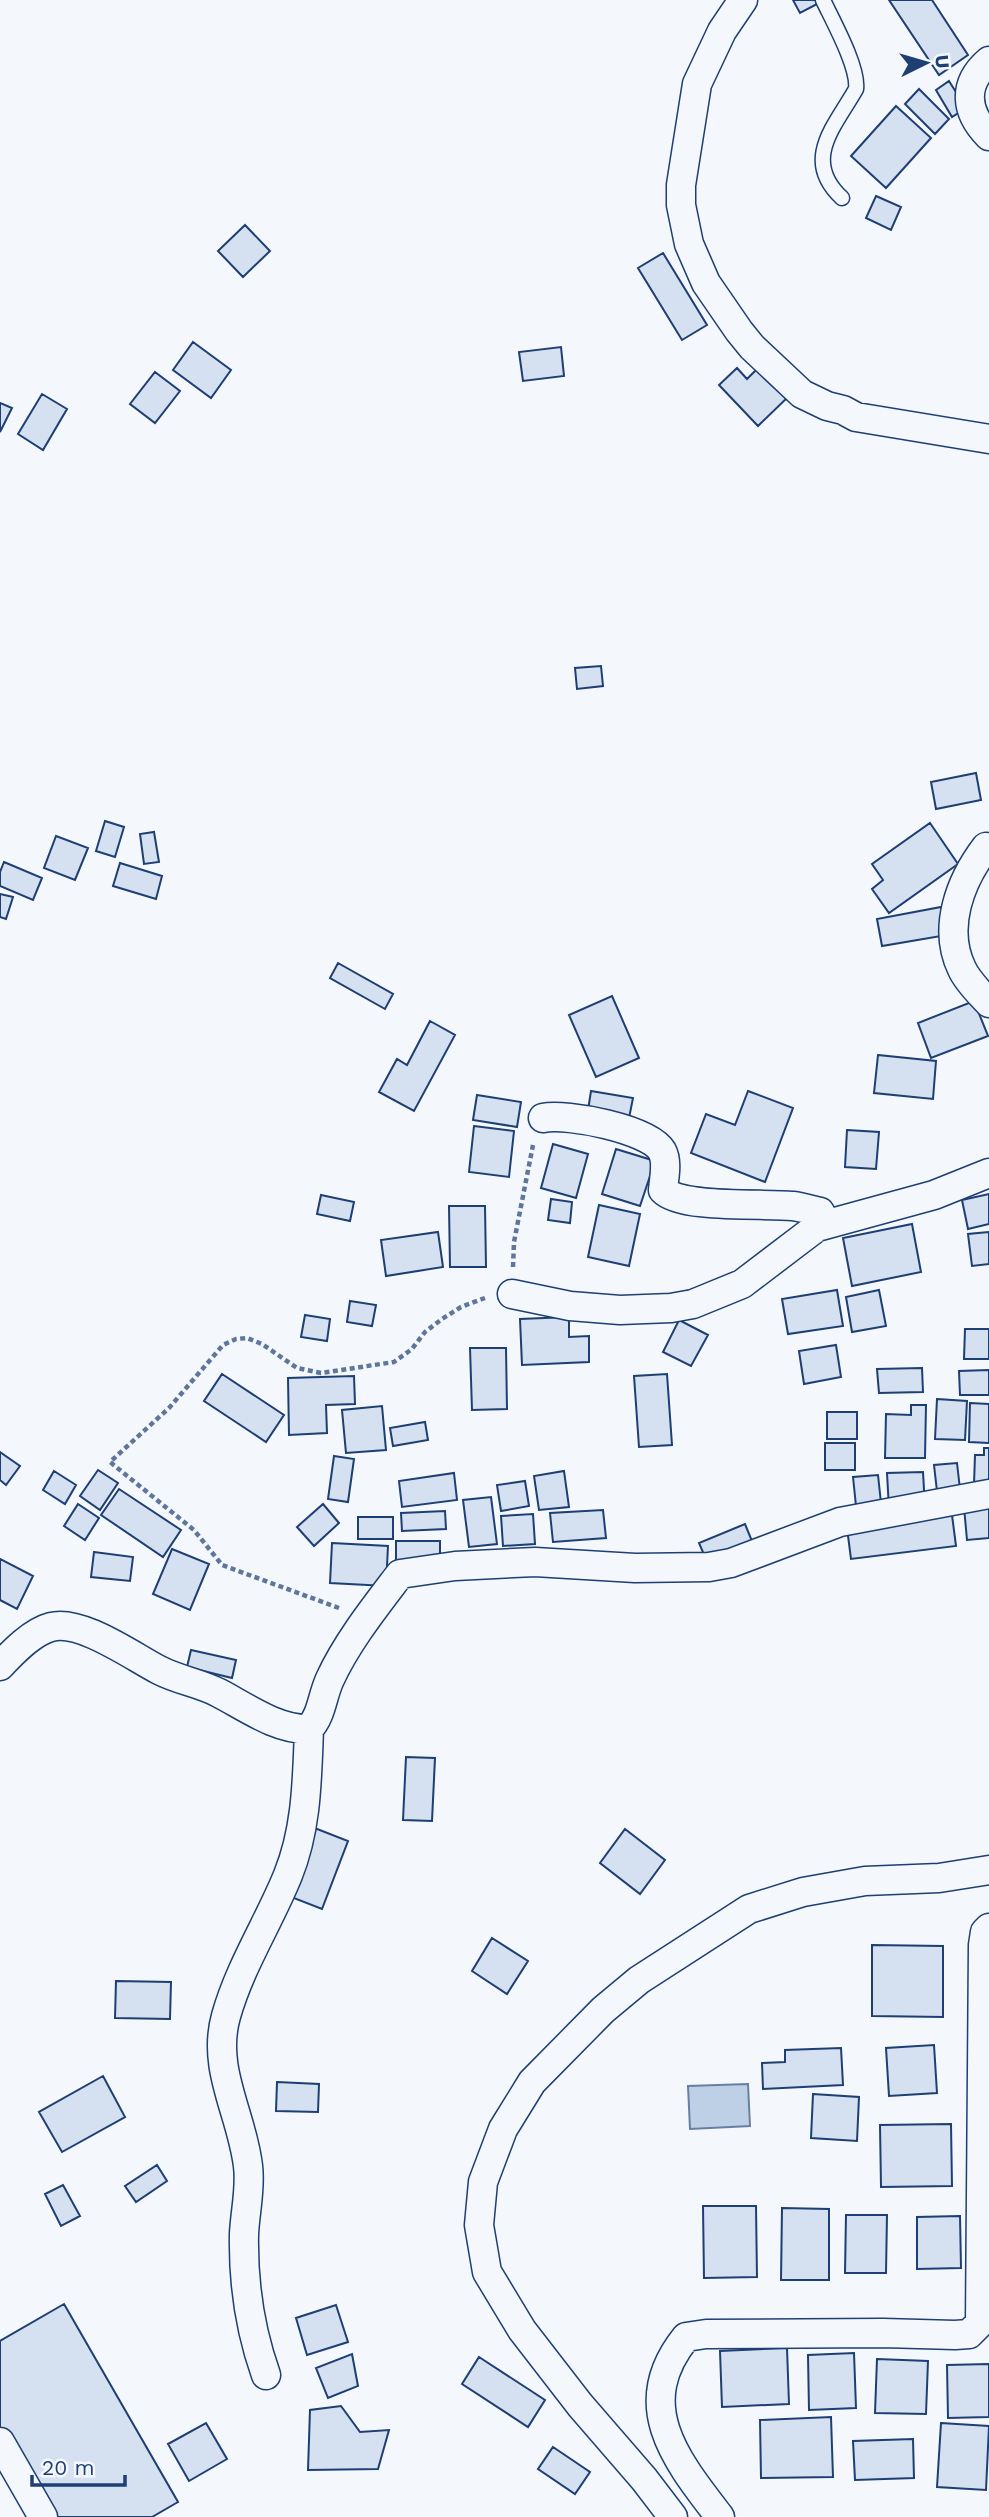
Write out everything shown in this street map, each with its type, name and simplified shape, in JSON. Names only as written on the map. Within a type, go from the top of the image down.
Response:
[{"type":"street","points":[[743,0],[722,31],[697,85],[681,185],[681,205],[689,244],[706,283],[739,331],[802,394],[827,407],[843,410],[856,417],[989,439]]},
{"type":"street","points":[[989,61],[976,73],[970,87],[975,117],[989,136]]},
{"type":"street","points":[[986,848],[974,863],[962,888],[956,907],[954,934],[962,969],[989,1003]]},
{"type":"street","points":[[542,1118],[555,1116],[622,1128],[652,1140],[666,1158],[665,1193],[688,1201],[795,1206],[820,1212],[827,1224]]},
{"type":"street","points":[[512,1294],[570,1306],[620,1310],[671,1308],[693,1304],[742,1284],[802,1237],[827,1224],[934,1195],[989,1173]]},
{"type":"street","points":[[266,2375],[255,2345],[246,2292],[246,2152],[222,2070],[221,2035],[234,1992],[288,1876],[301,1836],[306,1802],[309,1729],[316,1721],[330,1679],[367,1618],[400,1574],[418,1570],[535,1562],[635,1568],[709,1567],[731,1563],[840,1522],[989,1494]]},
{"type":"street","points":[[0,1666],[18,1648],[44,1630],[52,1626],[69,1626],[78,1628],[160,1671],[212,1690],[283,1725],[309,1729]]},
{"type":"street","points":[[673,2517],[531,2340],[487,2272],[479,2225],[484,2182],[503,2129],[532,2082],[603,2010],[639,1980],[749,1909],[803,1892],[865,1881],[939,1878],[989,1870]]},
{"type":"street","points":[[720,2517],[686,2473],[663,2428],[660,2392],[674,2353],[687,2337],[719,2333],[955,2335],[969,2334],[980,2323],[983,1945],[985,1932],[989,1927]]},
{"type":"street","points":[[0,2442],[43,2517]]},
{"type":"lane","points":[[823,0],[857,82],[856,89],[829,133],[822,154],[827,179],[842,198]]},
{"type":"path","points":[[367,1618],[222,1565],[194,1530],[110,1462],[169,1408],[223,1345],[236,1339],[247,1338],[262,1344],[297,1368],[321,1373],[394,1362],[412,1349],[425,1332],[461,1307],[482,1298],[512,1294],[514,1242],[537,1125],[542,1118]]},
{"type":"water","points":[[748,2084],[750,2126],[690,2129],[688,2086]]},
{"type":"building","points":[[793,0],[820,0],[821,2],[800,13]]},
{"type":"building","points":[[889,0],[932,0],[968,55],[939,75]]},
{"type":"building","points":[[949,81],[966,108],[952,117],[936,90]]},
{"type":"building","points":[[919,89],[949,119],[935,134],[905,104]]},
{"type":"building","points":[[896,106],[931,138],[886,188],[851,156]]},
{"type":"building","points":[[876,196],[901,207],[891,230],[866,218]]},
{"type":"building","points":[[245,225],[270,251],[243,277],[218,251]]},
{"type":"building","points":[[663,253],[707,325],[682,340],[638,268]]},
{"type":"building","points":[[193,342],[231,370],[211,398],[173,370]]},
{"type":"building","points":[[561,347],[564,376],[523,381],[519,352]]},
{"type":"building","points":[[760,366],[788,397],[758,426],[719,385],[737,368],[747,379]]},
{"type":"building","points":[[155,372],[180,391],[155,423],[130,404]]},
{"type":"building","points":[[42,394],[67,409],[43,450],[18,434]]},
{"type":"building","points":[[0,403],[12,408],[0,432]]},
{"type":"building","points":[[601,666],[603,686],[577,689],[575,668]]},
{"type":"building","points":[[976,773],[981,800],[936,809],[931,782]]},
{"type":"building","points":[[105,821],[124,827],[115,857],[96,851]]},
{"type":"building","points":[[930,823],[958,864],[889,913],[872,889],[883,880],[872,864]]},
{"type":"building","points":[[154,832],[159,862],[144,864],[140,834]]},
{"type":"building","points":[[56,836],[88,848],[75,880],[44,868]]},
{"type":"building","points":[[4,862],[42,878],[33,900],[0,886],[0,872]]},
{"type":"building","points":[[120,863],[162,876],[156,899],[113,886]]},
{"type":"building","points":[[0,894],[13,897],[6,919],[0,917]]},
{"type":"building","points":[[941,907],[947,935],[882,946],[877,919]]},
{"type":"building","points":[[338,963],[393,994],[385,1009],[330,978]]},
{"type":"building","points":[[612,996],[639,1058],[596,1077],[569,1015]]},
{"type":"building","points":[[974,1001],[988,1036],[931,1058],[918,1023]]},
{"type":"building","points":[[430,1021],[455,1035],[414,1111],[379,1092],[397,1059],[407,1065]]},
{"type":"building","points":[[878,1055],[936,1061],[933,1099],[874,1093]]},
{"type":"building","points":[[591,1091],[633,1098],[629,1118],[588,1110]]},
{"type":"building","points":[[748,1091],[793,1108],[765,1182],[691,1153],[706,1114],[735,1125]]},
{"type":"building","points":[[477,1095],[521,1102],[517,1127],[473,1120]]},
{"type":"building","points":[[474,1126],[514,1131],[509,1177],[469,1172]]},
{"type":"building","points":[[847,1130],[879,1132],[876,1169],[845,1167]]},
{"type":"building","points":[[553,1144],[588,1154],[576,1198],[541,1188]]},
{"type":"building","points":[[616,1149],[655,1161],[640,1206],[602,1194]]},
{"type":"building","points":[[989,1194],[989,1224],[968,1229],[962,1200]]},
{"type":"building","points":[[321,1195],[354,1202],[350,1221],[317,1214]]},
{"type":"building","points":[[551,1199],[572,1202],[570,1223],[548,1220]]},
{"type":"building","points":[[599,1205],[640,1214],[629,1266],[588,1257]]},
{"type":"building","points":[[449,1206],[485,1206],[486,1267],[450,1267]]},
{"type":"building","points":[[912,1224],[921,1272],[852,1286],[843,1238]]},
{"type":"building","points":[[438,1232],[443,1267],[386,1276],[381,1240]]},
{"type":"building","points":[[989,1232],[989,1264],[972,1266],[968,1234]]},
{"type":"building","points":[[837,1290],[843,1326],[788,1334],[782,1299]]},
{"type":"building","points":[[879,1290],[886,1326],[852,1332],[846,1297]]},
{"type":"building","points":[[350,1301],[376,1305],[372,1326],[347,1322]]},
{"type":"building","points":[[305,1315],[330,1319],[327,1341],[301,1337]]},
{"type":"building","points":[[569,1317],[569,1337],[589,1336],[589,1362],[522,1365],[520,1319]]},
{"type":"building","points":[[679,1320],[708,1335],[691,1366],[663,1352]]},
{"type":"building","points":[[965,1329],[989,1329],[989,1359],[964,1359]]},
{"type":"building","points":[[836,1345],[841,1377],[804,1384],[799,1351]]},
{"type":"building","points":[[470,1348],[506,1348],[507,1409],[472,1410]]},
{"type":"building","points":[[922,1368],[923,1392],[879,1393],[877,1369]]},
{"type":"building","points":[[989,1370],[989,1395],[960,1395],[959,1371]]},
{"type":"building","points":[[222,1374],[284,1415],[266,1442],[204,1401]]},
{"type":"building","points":[[667,1374],[672,1445],[639,1447],[634,1376]]},
{"type":"building","points":[[354,1376],[355,1404],[326,1405],[327,1433],[289,1435],[288,1378]]},
{"type":"building","points":[[937,1399],[967,1401],[965,1440],[935,1439]]},
{"type":"building","points":[[970,1403],[989,1404],[989,1443],[969,1442]]},
{"type":"building","points":[[911,1405],[926,1405],[925,1458],[885,1458],[886,1414],[911,1415]]},
{"type":"building","points":[[382,1406],[386,1450],[346,1453],[342,1410]]},
{"type":"building","points":[[827,1412],[857,1412],[857,1439],[827,1439]]},
{"type":"building","points":[[425,1422],[428,1440],[393,1446],[390,1428]]},
{"type":"building","points":[[825,1443],[855,1443],[855,1470],[825,1470]]},
{"type":"building","points":[[984,1448],[989,1448],[989,1484],[974,1484],[975,1455],[984,1455]]},
{"type":"building","points":[[0,1452],[20,1466],[6,1485],[0,1480]]},
{"type":"building","points":[[334,1456],[354,1459],[348,1502],[328,1499]]},
{"type":"building","points":[[957,1463],[961,1498],[938,1500],[934,1465]]},
{"type":"building","points":[[98,1470],[118,1483],[100,1510],[80,1496]]},
{"type":"building","points":[[54,1471],[76,1485],[65,1504],[43,1490]]},
{"type":"building","points":[[564,1471],[569,1507],[539,1510],[534,1476]]},
{"type":"building","points":[[923,1472],[925,1507],[889,1509],[887,1473]]},
{"type":"building","points":[[454,1473],[457,1500],[402,1507],[399,1481]]},
{"type":"building","points":[[878,1475],[881,1503],[856,1506],[853,1477]]},
{"type":"building","points":[[525,1481],[529,1506],[501,1511],[497,1485]]},
{"type":"building","points":[[119,1489],[181,1530],[163,1557],[101,1515]]},
{"type":"building","points":[[491,1497],[497,1544],[469,1547],[463,1500]]},
{"type":"building","points":[[78,1504],[99,1518],[85,1540],[64,1526]]},
{"type":"building","points":[[323,1504],[339,1523],[314,1546],[297,1527]]},
{"type":"building","points":[[989,1505],[989,1538],[967,1540],[964,1507]]},
{"type":"building","points":[[603,1510],[606,1538],[553,1542],[550,1513]]},
{"type":"building","points":[[445,1511],[446,1529],[402,1531],[401,1513]]},
{"type":"building","points":[[533,1514],[535,1544],[503,1546],[501,1516]]},
{"type":"building","points":[[952,1515],[956,1546],[851,1559],[847,1528]]},
{"type":"building","points":[[358,1517],[393,1517],[393,1539],[358,1539]]},
{"type":"building","points":[[745,1524],[754,1546],[708,1564],[699,1543]]},
{"type":"building","points":[[396,1541],[440,1541],[440,1563],[396,1563]]},
{"type":"building","points":[[332,1543],[388,1546],[386,1586],[330,1583]]},
{"type":"building","points":[[172,1549],[209,1564],[190,1610],[153,1594]]},
{"type":"building","points":[[94,1552],[133,1557],[130,1581],[91,1577]]},
{"type":"building","points":[[0,1559],[33,1576],[17,1609],[0,1600]]},
{"type":"building","points":[[191,1650],[236,1660],[232,1678],[187,1667]]},
{"type":"building","points":[[406,1757],[435,1758],[432,1821],[403,1820]]},
{"type":"building","points":[[312,1827],[348,1841],[322,1909],[286,1895]]},
{"type":"building","points":[[625,1829],[665,1860],[640,1894],[600,1863]]},
{"type":"building","points":[[492,1938],[528,1961],[507,1994],[472,1971]]},
{"type":"building","points":[[872,1945],[943,1946],[943,2017],[872,2016]]},
{"type":"building","points":[[116,1981],[171,1982],[170,2019],[115,2018]]},
{"type":"building","points":[[934,2045],[937,2093],[889,2096],[886,2048]]},
{"type":"building","points":[[841,2048],[843,2085],[763,2089],[762,2063],[785,2062],[785,2050]]},
{"type":"building","points":[[103,2076],[125,2117],[62,2152],[39,2112]]},
{"type":"building","points":[[277,2082],[319,2084],[318,2112],[276,2111]]},
{"type":"building","points":[[813,2094],[859,2097],[857,2141],[811,2138]]},
{"type":"building","points":[[951,2124],[952,2186],[881,2187],[880,2125]]},
{"type":"building","points":[[157,2165],[167,2181],[136,2202],[125,2186]]},
{"type":"building","points":[[63,2185],[80,2216],[61,2226],[45,2194]]},
{"type":"building","points":[[703,2206],[756,2206],[757,2277],[704,2278]]},
{"type":"building","points":[[782,2208],[829,2209],[829,2280],[781,2280]]},
{"type":"building","points":[[846,2215],[887,2215],[886,2273],[845,2273]]},
{"type":"building","points":[[960,2216],[961,2268],[917,2269],[917,2217]]},
{"type":"building","points":[[64,2304],[178,2502],[152,2517],[46,2517],[0,2437],[0,2341]]},
{"type":"building","points":[[336,2305],[348,2342],[307,2355],[296,2318]]},
{"type":"building","points":[[787,2348],[789,2404],[722,2407],[720,2351]]},
{"type":"building","points":[[854,2353],[856,2408],[809,2410],[808,2355]]},
{"type":"building","points":[[352,2354],[358,2386],[328,2398],[316,2368]]},
{"type":"building","points":[[479,2357],[545,2400],[528,2427],[462,2384]]},
{"type":"building","points":[[877,2359],[928,2361],[926,2414],[875,2413]]},
{"type":"building","points":[[989,2364],[989,2417],[948,2418],[947,2365]]},
{"type":"building","points":[[341,2406],[360,2432],[389,2430],[378,2469],[308,2470],[310,2410]]},
{"type":"building","points":[[831,2417],[833,2477],[761,2478],[760,2420]]},
{"type":"building","points":[[206,2423],[227,2459],[189,2481],[168,2444]]},
{"type":"building","points":[[941,2423],[989,2426],[986,2490],[937,2487]]},
{"type":"building","points":[[913,2439],[914,2478],[855,2480],[853,2441]]},
{"type":"building","points":[[553,2447],[590,2472],[575,2494],[538,2469]]}]
